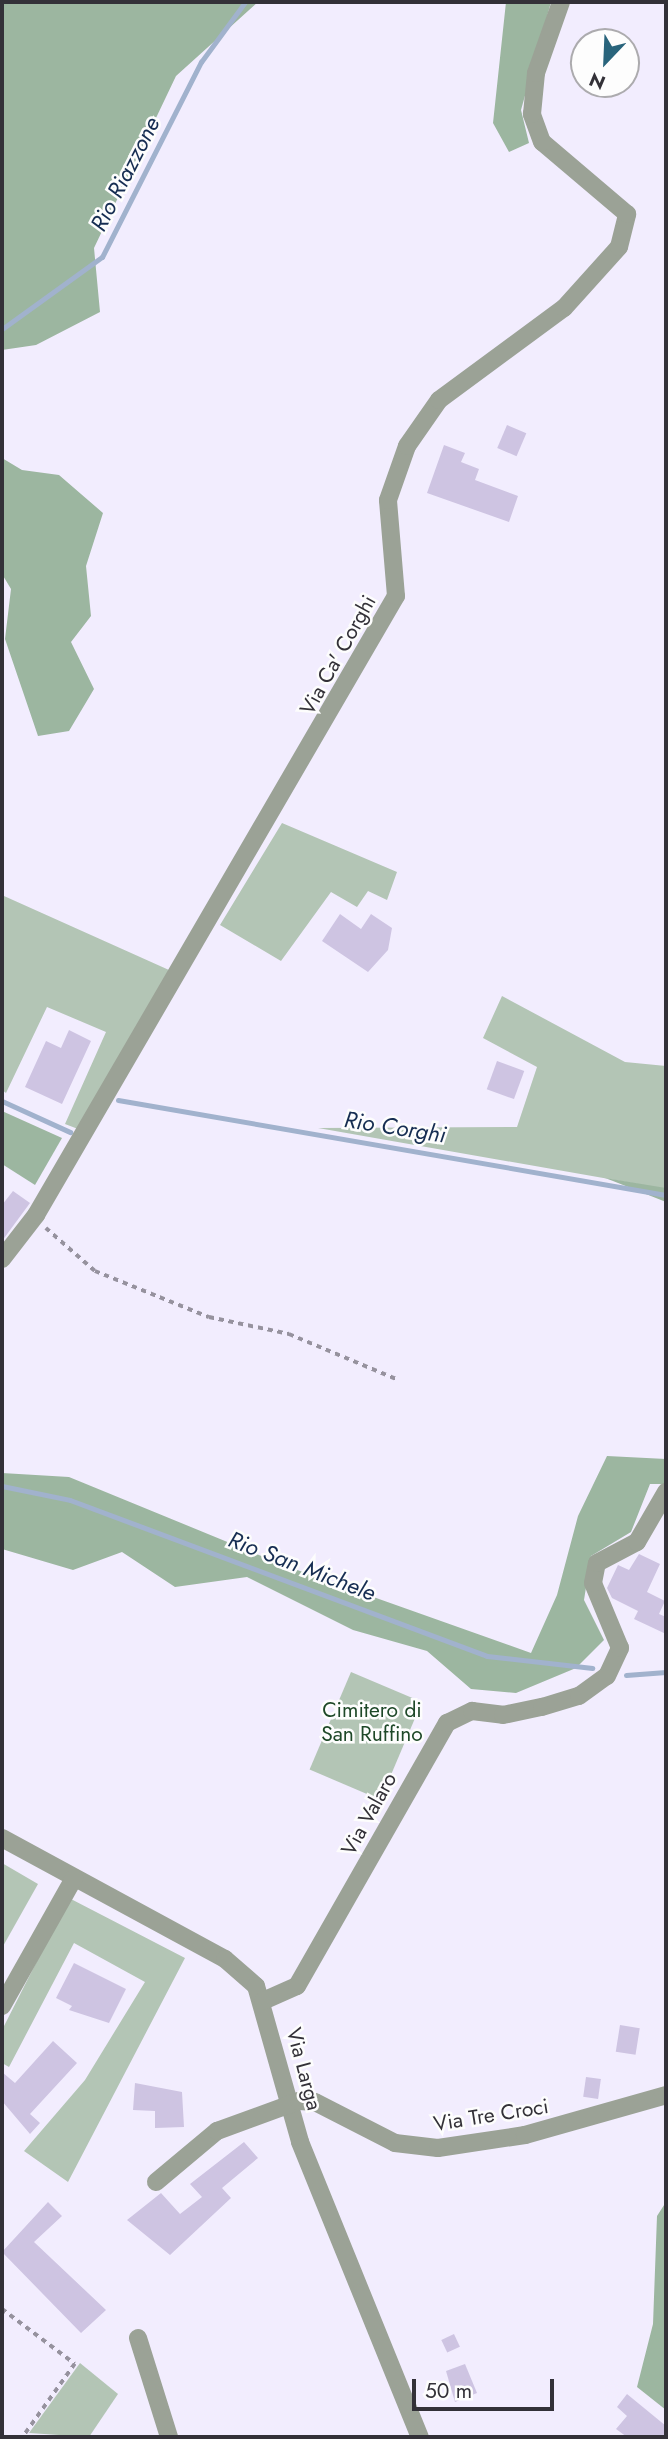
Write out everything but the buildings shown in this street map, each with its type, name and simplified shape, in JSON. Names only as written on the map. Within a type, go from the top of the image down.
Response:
[{"type":"street","name":"Via Ca' Corghi","points":[[2,1259],[36,1216],[396,596],[388,500],[407,446],[439,400],[564,308],[619,247],[627,214],[542,142],[532,114],[536,73],[561,2]]},
{"type":"street","name":"Via Valaro","points":[[263,2001],[298,1986],[447,1723],[472,1711],[503,1715],[542,1707],[579,1696],[607,1676],[620,1648],[593,1583],[597,1563],[638,1542],[666,1492]]},
{"type":"street","name":"Via Larga","points":[[2,1838],[225,1959],[246,1975],[263,2001],[289,2105],[420,2437]]},
{"type":"street","points":[[2,2006],[74,1878]]},
{"type":"street","name":"Via Tre Croci","points":[[289,2105],[316,2102],[395,2143],[438,2148],[525,2135],[666,2095]]},
{"type":"street","points":[[156,2182],[217,2131],[289,2105]]},
{"type":"street","points":[[138,2338],[169,2437]]},
{"type":"path","points":[[36,1216],[63,1249],[95,1270],[209,1317],[289,1334],[396,1378]]},
{"type":"path","points":[[2,2309],[75,2364],[23,2437]]},
{"type":"green space","points":[[2,2],[258,2],[176,76],[94,248],[100,312],[36,345],[2,350]]},
{"type":"green space","points":[[506,2],[551,2],[521,110],[529,143],[509,152],[493,123]]},
{"type":"green space","points":[[2,458],[22,470],[59,475],[103,513],[86,566],[91,616],[71,642],[94,689],[69,731],[38,736],[5,639],[11,589],[2,574]]},
{"type":"green space","points":[[282,823],[397,872],[387,900],[368,891],[357,907],[331,892],[281,961],[220,925]]},
{"type":"green space","points":[[4,896],[169,970],[78,1129],[65,1124],[106,1032],[47,1007],[6,1093],[2,1090]]},
{"type":"green space","points":[[502,996],[625,1062],[666,1066],[666,1189],[318,1128],[517,1127],[537,1067],[483,1038]]},
{"type":"green space","points":[[2,1111],[62,1138],[35,1185],[2,1164]]},
{"type":"green space","points":[[605,1178],[666,1188],[666,1202],[613,1181]]},
{"type":"green space","points":[[607,1456],[666,1459],[666,1484],[650,1484],[631,1532],[591,1556],[584,1600],[604,1640],[576,1668],[516,1693],[471,1689],[427,1651],[353,1630],[247,1577],[175,1587],[122,1552],[73,1570],[2,1549],[2,1473],[69,1477],[286,1566],[531,1653],[557,1595],[578,1516]]},
{"type":"green space","name":"Cimitero di San Ruffino","points":[[351,1672],[422,1702],[380,1800],[310,1770]]},
{"type":"green space","points":[[2,1863],[38,1884],[2,1948]]},
{"type":"green space","points":[[69,1898],[185,1958],[68,2182],[24,2151],[85,2080],[145,1982],[74,1943],[9,2067],[2,2063],[2,2030]]},
{"type":"green space","points":[[666,2202],[666,2410],[637,2387],[653,2324],[657,2216]]},
{"type":"green space","points":[[80,2363],[118,2394],[89,2437],[29,2433]]},
{"type":"waterway","name":"Rio Riazzone","points":[[2,329],[102,257],[201,62],[245,2]]},
{"type":"waterway","name":"Rio Corghi","points":[[118,1100],[666,1195]]},
{"type":"waterway","name":"Rio Corghi","points":[[2,1101],[70,1132]]},
{"type":"waterway","name":"Rio San Michele","points":[[2,1486],[70,1500],[487,1656],[592,1668]]},
{"type":"waterway","name":"Rio San Michele","points":[[626,1675],[666,1672]]}]
